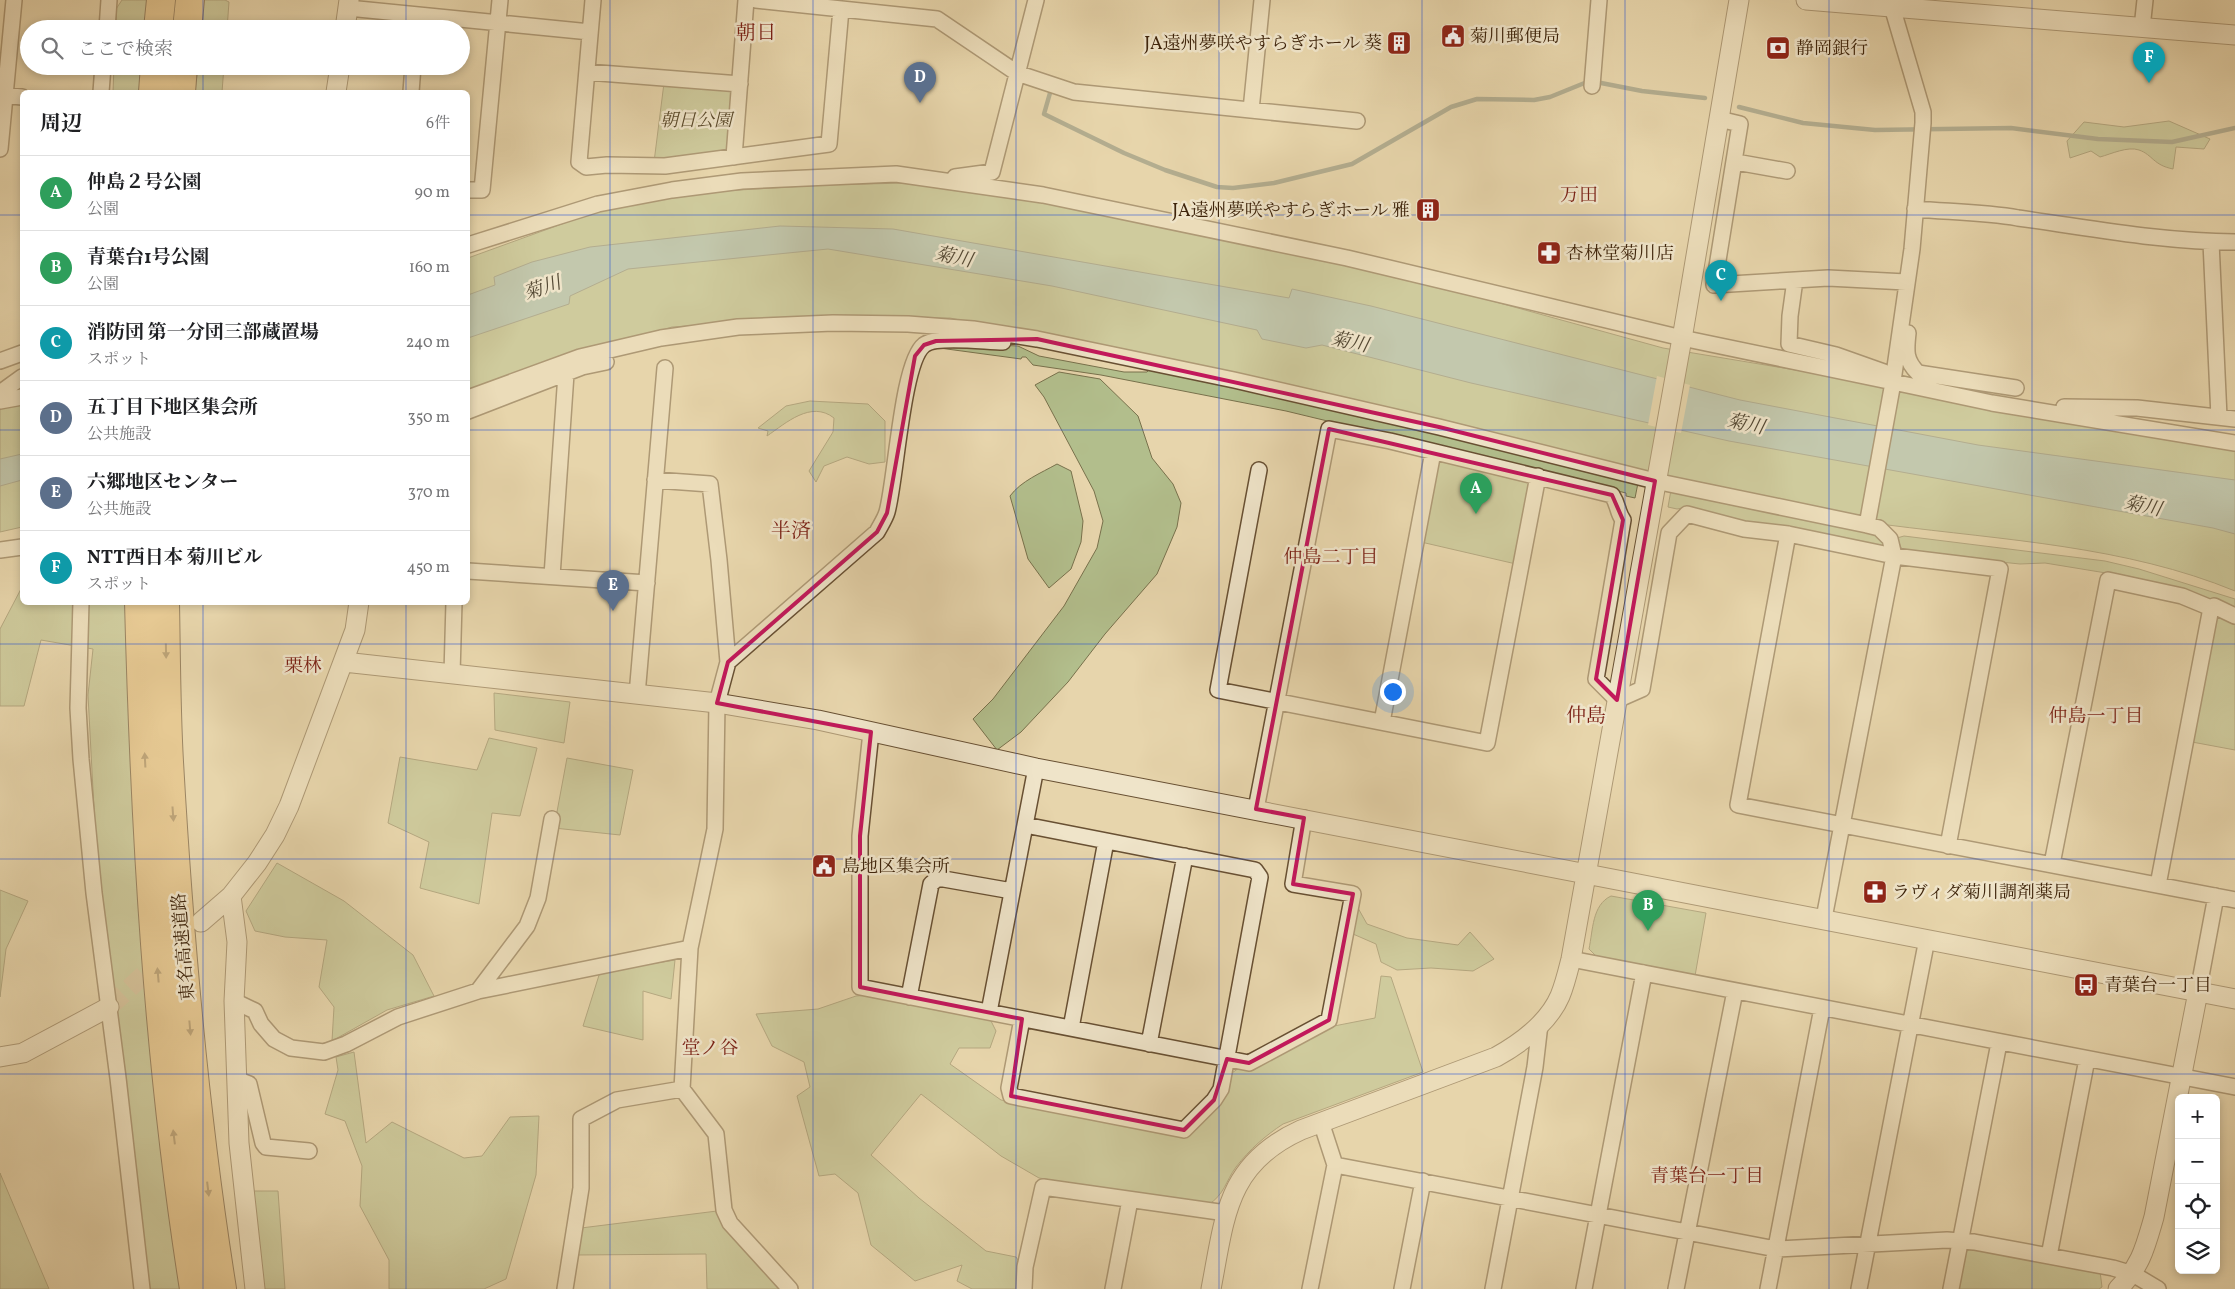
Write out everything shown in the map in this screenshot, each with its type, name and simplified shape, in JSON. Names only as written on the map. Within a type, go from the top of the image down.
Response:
[{"type":"highway","points":[[158,20],[160,0]]},
{"type":"highway","points":[[188,20],[190,0]]},
{"type":"highway","points":[[153,90],[154,75]]},
{"type":"highway","points":[[181,90],[182,75]]},
{"type":"highway","name":"東名高速道路","points":[[139,605],[148,840],[157,974],[167,1079],[194,1289]]},
{"type":"highway","name":"東名高速道路","points":[[165,605],[169,760],[182,942],[194,1083],[222,1289]]},
{"type":"street","points":[[0,149],[2,96],[14,0]]},
{"type":"street","points":[[108,20],[109,0]]},
{"type":"street","points":[[470,190],[482,190],[500,0]]},
{"type":"street","points":[[593,0],[579,162],[586,167],[606,164],[665,166],[828,144],[841,9]]},
{"type":"street","points":[[734,157],[746,0]]},
{"type":"street","points":[[756,0],[936,19],[1017,73],[1074,92],[1357,121]]},
{"type":"street","points":[[936,180],[992,172],[1036,0]]},
{"type":"street","points":[[1250,110],[1262,0]]},
{"type":"street","points":[[1592,82],[1599,0]]},
{"type":"street","points":[[1211,1289],[1226,1212],[1240,1180],[1256,1159],[1281,1139],[1321,1122],[1496,1057],[1517,1045],[1540,1024],[1559,998],[1572,959],[1739,0]]},
{"type":"street","points":[[1806,0],[1966,7],[2142,28],[2235,35]]},
{"type":"street","points":[[2142,28],[2145,0]]},
{"type":"street","points":[[346,20],[349,4],[409,20]]},
{"type":"street","points":[[1891,4],[1923,112],[1912,249],[1913,293],[1907,348],[1909,364],[1918,373],[2016,388]]},
{"type":"street","points":[[470,22],[497,22],[590,32]]},
{"type":"street","points":[[587,72],[740,84]]},
{"type":"street","points":[[101,90],[102,75]]},
{"type":"street","points":[[336,90],[339,75]]},
{"type":"street","points":[[410,90],[412,75]]},
{"type":"street","points":[[2,96],[20,97]]},
{"type":"street","points":[[1720,114],[1740,124],[1736,162],[1714,285],[1828,278],[1906,282]]},
{"type":"street","points":[[1736,162],[1787,171]]},
{"type":"street","points":[[470,244],[598,204],[672,190],[742,181],[896,174],[1043,195],[1347,258],[1681,341],[2013,406],[2235,443]]},
{"type":"street","points":[[1915,209],[2016,217],[2099,231],[2211,242],[2235,242]]},
{"type":"street","points":[[2211,242],[2219,417]]},
{"type":"street","points":[[1868,522],[1912,249]]},
{"type":"street","points":[[1795,280],[1790,316],[1789,344],[1836,355],[1892,382]]},
{"type":"street","points":[[470,397],[580,357],[661,338],[738,328],[824,323],[908,324],[973,329],[1037,339],[1234,380],[1656,479],[1868,522],[1879,528],[1890,539],[1894,556],[1824,918]]},
{"type":"street","points":[[470,410],[582,368],[689,342],[708,332]]},
{"type":"street","points":[[728,662],[877,532],[887,513],[907,388],[915,356],[924,344],[936,341],[1001,342],[1037,339]]},
{"type":"street","points":[[0,361],[20,354]]},
{"type":"street","points":[[637,695],[664,368]]},
{"type":"street","points":[[552,576],[566,374]]},
{"type":"street","points":[[0,393],[20,378]]},
{"type":"street","points":[[0,401],[20,396]]},
{"type":"street","points":[[2013,406],[2138,408],[2235,419]]},
{"type":"street","points":[[1256,809],[1329,429],[1538,476],[1612,496],[1618,505],[1619,515],[1623,520],[1596,679],[1617,700]]},
{"type":"street","points":[[1382,722],[1433,452]]},
{"type":"street","points":[[1259,470],[1218,690],[1487,743],[1538,476]]},
{"type":"street","points":[[655,480],[710,484],[728,662],[717,703],[715,829],[690,948],[682,1089],[716,1134],[724,1210],[730,1223],[790,1289]]},
{"type":"street","points":[[1617,700],[1642,688],[1669,533],[1687,514],[1744,529],[1788,534],[1894,556],[2000,569],[1948,846]]},
{"type":"street","points":[[1788,534],[1738,805],[2235,900]]},
{"type":"street","points":[[0,550],[20,547]]},
{"type":"street","points":[[470,570],[646,583]]},
{"type":"street","points":[[2052,864],[2108,580],[2182,596],[2211,608],[2214,606],[2235,616]]},
{"type":"street","points":[[81,605],[78,708],[81,759],[94,893],[142,1289]]},
{"type":"street","points":[[201,922],[231,896],[257,863],[275,835],[289,806],[344,662],[355,630],[359,605]]},
{"type":"street","points":[[452,674],[454,605]]},
{"type":"street","points":[[2158,885],[2211,608]]},
{"type":"street","points":[[344,662],[717,703],[818,720],[1036,768],[1824,918],[2235,999]]},
{"type":"street","points":[[871,732],[860,836],[860,987],[909,997],[1249,1063],[1329,1020],[1352,894],[1293,884],[1304,818]]},
{"type":"street","points":[[989,1012],[1036,768]]},
{"type":"street","points":[[478,991],[527,926],[538,898],[552,820]]},
{"type":"street","points":[[1022,1019],[1009,1088],[1011,1096],[1184,1130],[1214,1100],[1221,1089],[1260,877],[1255,870],[1025,825]]},
{"type":"street","points":[[1071,1028],[1106,841]]},
{"type":"street","points":[[1149,1044],[1185,856]]},
{"type":"street","points":[[909,997],[932,884],[938,878],[1012,891]]},
{"type":"street","points":[[231,896],[237,942],[234,1001],[239,1142],[255,1289]]},
{"type":"street","points":[[2118,1289],[2133,1274],[2145,1249],[2154,1217],[2216,896]]},
{"type":"street","points":[[1859,1289],[1927,939]]},
{"type":"street","points":[[234,1001],[255,1011],[261,1024],[274,1039],[290,1048],[324,1052],[346,1044],[398,1017],[478,991],[690,948]]},
{"type":"street","points":[[1572,959],[2235,1087]]},
{"type":"street","points":[[1584,1289],[1644,973]]},
{"type":"street","points":[[1676,1289],[1734,991]]},
{"type":"street","points":[[0,1057],[23,1053],[109,1007]]},
{"type":"street","points":[[1768,1289],[1822,1008]]},
{"type":"street","points":[[1493,1289],[1535,1067],[1540,1024]]},
{"type":"street","points":[[1951,1289],[1999,1042]]},
{"type":"street","points":[[2049,1256],[2087,1059]]},
{"type":"street","points":[[236,1080],[249,1084],[263,1143],[266,1147],[309,1152]]},
{"type":"street","points":[[565,1289],[581,1188],[581,1119],[617,1100],[682,1089]]},
{"type":"street","points":[[1310,1289],[1335,1165],[1321,1122]]},
{"type":"street","points":[[1335,1165],[1688,1234],[1776,1249],[1960,1240],[2133,1274],[2158,1289]]},
{"type":"street","points":[[1402,1289],[1423,1181]]},
{"type":"street","points":[[1024,1289],[1026,1260],[1043,1187],[1226,1212]]},
{"type":"street","points":[[1113,1289],[1130,1200]]},
{"type":"highlighted area","points":[[1037,339],[1439,427],[1655,481],[1617,700],[1596,679],[1623,520],[1612,495],[1329,429],[1256,809],[1304,818],[1293,884],[1353,894],[1329,1020],[1249,1063],[1227,1059],[1214,1100],[1184,1130],[1011,1096],[1022,1019],[860,987],[860,836],[871,732],[717,703],[728,662],[877,532],[887,513],[915,356],[924,345],[936,341]]},
{"type":"green space","points":[[122,0],[147,0],[146,20],[116,20],[116,9]]},
{"type":"green space","points":[[203,0],[225,0],[229,2],[228,20],[202,20]]},
{"type":"green space","points":[[114,75],[143,75],[142,90],[113,90]]},
{"type":"green space","points":[[197,75],[223,75],[222,90],[195,90]]},
{"type":"green space","name":"朝日公園","points":[[664,83],[734,88],[729,149],[654,162]]},
{"type":"green space","points":[[2169,121],[2210,139],[2204,149],[2176,147],[2173,169],[2157,163],[2144,152],[2135,149],[2100,157],[2091,151],[2070,158],[2067,141],[2084,122],[2124,127]]},
{"type":"green space","points":[[950,182],[1307,250],[1663,348],[2235,443],[2235,591],[2194,576],[2108,554],[1888,525],[1872,520],[1733,492],[1195,369],[950,318],[796,319],[672,327],[470,389],[470,257],[639,196],[823,185]]},
{"type":"green space","points":[[954,343],[1018,346],[1039,356],[1124,372],[1147,372],[1151,367],[1574,465],[1638,483],[1635,498],[1626,496],[1626,493],[1286,411],[1101,375],[1033,365],[1026,357],[1021,359],[932,347]]},
{"type":"green space","points":[[1059,372],[1100,379],[1138,416],[1152,458],[1173,484],[1181,503],[1177,527],[1157,574],[1105,634],[1068,682],[1021,732],[997,750],[973,719],[993,699],[1064,606],[1097,548],[1103,521],[1094,491],[1044,397],[1035,385]]},
{"type":"green space","points":[[810,401],[868,404],[885,421],[885,462],[869,464],[847,457],[824,466],[816,482],[809,471],[833,432],[834,418],[825,413],[808,412],[790,420],[767,436],[768,431],[758,428],[786,406]]},
{"type":"green space","points":[[20,404],[20,527],[0,532],[0,407]]},
{"type":"green space","points":[[1438,458],[1528,479],[1531,486],[1516,564],[1421,542]]},
{"type":"green space","points":[[1057,464],[1071,471],[1083,521],[1081,542],[1071,569],[1049,588],[1028,559],[1010,496],[1025,482]]},
{"type":"green space","points":[[1671,490],[1850,524],[1881,537],[1886,549],[1742,523],[1683,508],[1668,507]]},
{"type":"green space","points":[[1904,536],[2105,561],[2139,569],[2235,599],[2235,614],[2106,573],[2045,563],[2020,564],[1903,552],[1897,538]]},
{"type":"green space","points":[[20,591],[20,605],[132,605],[182,1289],[148,1289],[99,904],[88,695],[93,649],[41,640],[24,706],[0,706],[0,629]]},
{"type":"green space","points":[[2217,610],[2235,619],[2235,750],[2192,742]]},
{"type":"green space","points":[[494,693],[570,702],[564,743],[495,730]]},
{"type":"green space","points":[[489,738],[537,748],[520,816],[492,813],[479,904],[420,888],[429,842],[388,823],[400,757],[477,770]]},
{"type":"green space","points":[[567,758],[633,770],[620,835],[554,828]]},
{"type":"green space","points":[[277,863],[344,901],[413,955],[434,996],[387,1010],[332,1041],[334,1007],[319,987],[327,940],[285,937],[255,931],[246,911]]},
{"type":"green space","points":[[0,890],[28,901],[6,949],[0,997]]},
{"type":"green space","points":[[1611,896],[1706,913],[1695,976],[1598,958],[1589,949],[1594,919],[1600,905]]},
{"type":"green space","points":[[1358,908],[1367,924],[1407,938],[1458,945],[1470,932],[1494,959],[1473,971],[1431,968],[1397,970],[1381,962],[1376,944],[1353,934]]},
{"type":"green space","points":[[675,960],[671,999],[643,991],[643,1040],[583,1026],[600,972]]},
{"type":"green space","points":[[1381,976],[1391,977],[1423,1072],[1283,1124],[1247,1154],[1232,1172],[1218,1197],[1208,1205],[1039,1178],[1001,1156],[921,1094],[871,1155],[919,1198],[986,1251],[1016,1257],[1020,1263],[1019,1289],[972,1289],[957,1281],[962,1265],[915,1281],[871,1245],[858,1193],[835,1174],[819,1176],[797,1096],[810,1087],[804,1062],[772,1046],[756,1014],[818,1009],[856,996],[869,995],[990,1019],[996,1031],[990,1048],[959,1048],[950,1064],[1001,1100],[1189,1136],[1225,1097],[1229,1075],[1239,1068],[1252,1070],[1334,1026],[1375,1018]]},
{"type":"green space","points":[[354,1052],[366,1143],[392,1122],[464,1158],[482,1156],[510,1117],[539,1116],[536,1175],[506,1279],[484,1289],[389,1289],[389,1260],[360,1206],[362,1166],[345,1121],[325,1114],[338,1070],[336,1057]]},
{"type":"green space","points":[[0,1173],[49,1289],[0,1289]]},
{"type":"green space","points":[[248,1191],[278,1191],[285,1289],[262,1289]]},
{"type":"green space","points":[[717,1211],[742,1235],[790,1289],[707,1289],[706,1254],[577,1255],[581,1228]]},
{"type":"green space","points":[[1973,1247],[2100,1271],[2102,1287],[2099,1289],[1956,1289],[1963,1253]]},
{"type":"water","name":"菊川","points":[[780,226],[893,229],[1289,298],[1292,289],[1371,306],[1740,400],[1978,445],[2235,480],[2235,534],[2213,528],[1729,441],[1471,383],[1322,345],[1306,348],[1262,339],[1257,330],[1052,286],[828,249],[628,269],[570,296],[569,304],[470,337],[470,294],[495,285],[494,277],[532,262],[590,247]]},
{"type":"water","points":[[20,454],[20,481],[0,486],[0,459]]},
{"type":"pier","points":[[1657,376],[1690,385],[1681,433],[1648,425]]},
{"type":"waterway","points":[[1050,93],[1044,114],[1124,153],[1165,170],[1217,187],[1233,188],[1274,183],[1352,164],[1451,107],[1477,99],[1534,100],[1550,97],[1587,82],[1642,91],[1705,98]]},
{"type":"waterway","points":[[1739,107],[1803,123],[1875,130],[2011,128],[2098,139],[2172,142],[2235,128]]},
{"type":"tunnel","points":[[109,1007],[162,958]]},
{"type":"place","name":"菊川郵便局","points":[[1453,36]]},
{"type":"place","name":"JA遠州夢咲やすらぎホール 葵","points":[[1399,43]]},
{"type":"place","name":"静岡銀行","points":[[1778,48]]},
{"type":"place","name":"NTT西日本 菊川ビル","points":[[2149,83]]},
{"type":"place","name":"五丁目下地区集会所","points":[[920,103]]},
{"type":"place","name":"JA遠州夢咲やすらぎホール 雅","points":[[1428,210]]},
{"type":"place","name":"杏林堂菊川店","points":[[1549,253]]},
{"type":"place","name":"消防団 第一分団三部蔵置場","points":[[1721,301]]},
{"type":"place","name":"仲島２号公園","points":[[1476,514]]},
{"type":"place","name":"六郷地区センター","points":[[613,611]]},
{"type":"place","name":"島地区集会所","points":[[824,866]]},
{"type":"place","name":"ラヴィダ菊川調剤薬局","points":[[1875,892]]},
{"type":"place","name":"青葉台1号公園","points":[[1648,931]]},
{"type":"place","name":"青葉台一丁目","points":[[2086,985]]},
{"type":"district","name":"朝日","points":[[756,32]]},
{"type":"district","name":"万田","points":[[1579,194]]},
{"type":"district","name":"半済","points":[[791,530]]},
{"type":"district","name":"仲島二丁目","points":[[1331,556]]},
{"type":"district","name":"栗林","points":[[303,665]]},
{"type":"district","name":"仲島","points":[[1586,715]]},
{"type":"district","name":"仲島一丁目","points":[[2096,715]]},
{"type":"district","name":"堂ノ谷","points":[[710,1047]]},
{"type":"district","name":"青葉台一丁目","points":[[1707,1175]]}]
